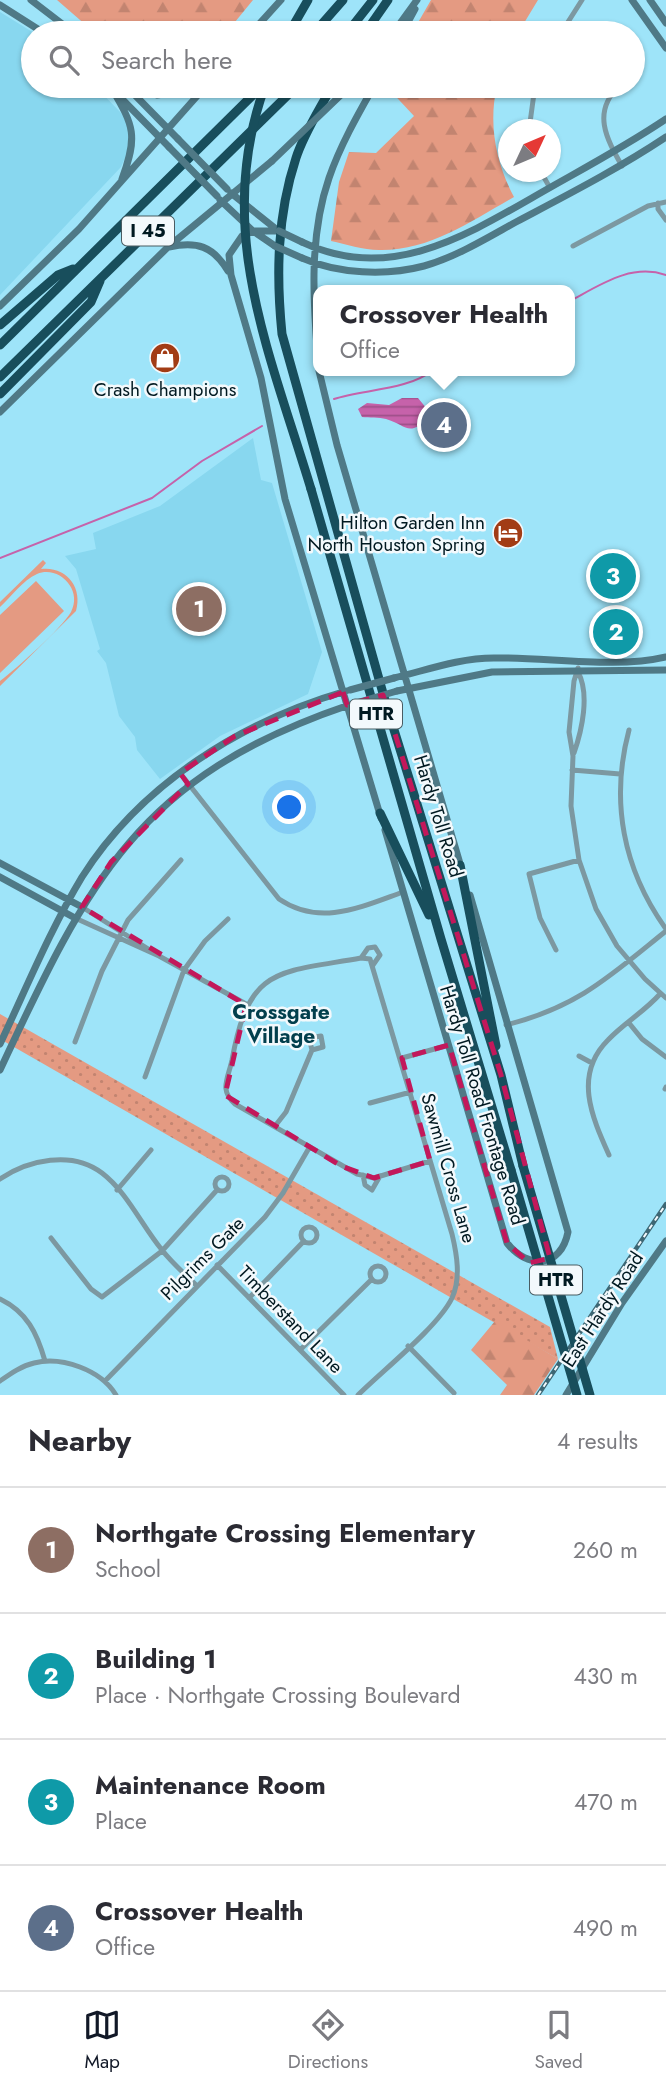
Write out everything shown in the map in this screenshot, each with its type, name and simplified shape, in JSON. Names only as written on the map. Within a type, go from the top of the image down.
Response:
[{"type":"highway","points":[[295,21],[308,0]]},
{"type":"highway","points":[[325,21],[343,0]]},
{"type":"highway","points":[[356,21],[373,0]]},
{"type":"highway","points":[[373,21],[388,0]]},
{"type":"highway","name":"I 45","points":[[0,345],[251,98]]},
{"type":"highway","name":"Hardy Toll Road","points":[[259,98],[253,117],[243,178],[245,253],[256,309],[577,1395]]},
{"type":"highway","name":"I 45","points":[[0,377],[285,98]]},
{"type":"highway","name":"Hardy Toll Road","points":[[326,98],[296,156],[283,206],[277,287],[282,334],[386,704],[501,1075],[523,1166],[590,1395]]},
{"type":"highway","points":[[0,326],[58,275],[80,265]]},
{"type":"highway","points":[[0,394],[91,302],[103,276]]},
{"type":"highway","points":[[380,813],[441,939]]},
{"type":"highway","points":[[460,866],[501,1075]]},
{"type":"main road","points":[[31,0],[58,21]]},
{"type":"main road","points":[[262,21],[281,0]]},
{"type":"main road","points":[[402,21],[419,0]]},
{"type":"main road","points":[[408,21],[419,0]]},
{"type":"main road","points":[[632,0],[666,48]]},
{"type":"main road","points":[[650,0],[666,23]]},
{"type":"main road","points":[[0,5],[25,21]]},
{"type":"main road","points":[[117,98],[131,120],[134,137],[120,184]]},
{"type":"main road","points":[[121,98],[237,217],[257,231],[315,264],[381,272],[423,266],[509,226],[622,166],[666,137]]},
{"type":"main road","points":[[138,98],[229,191],[262,220],[317,249],[374,258],[421,252],[502,215],[614,153],[666,119]]},
{"type":"main road","points":[[0,306],[120,184],[195,98]]},
{"type":"main road","points":[[0,412],[168,247],[229,191],[272,161],[338,98]]},
{"type":"main road","points":[[316,285],[318,222],[329,180],[345,140],[368,98]]},
{"type":"main road","points":[[502,215],[509,226]]},
{"type":"main road","points":[[231,275],[229,255],[240,232],[237,217]]},
{"type":"main road","points":[[237,240],[257,231],[279,231]]},
{"type":"main road","points":[[168,247],[186,243],[209,248],[220,258],[231,275]]},
{"type":"main road","points":[[421,252],[423,266]]},
{"type":"main road","name":"Hardy Toll Road Frontage Road","points":[[231,275],[261,378],[285,499],[347,691],[347,706],[508,1243],[517,1257],[529,1263],[546,1261],[560,1250],[568,1232],[404,676],[334,434],[320,376]]},
{"type":"main road","points":[[492,657],[492,672]]},
{"type":"main road","points":[[0,1044],[63,911],[110,841],[143,805],[180,773],[235,736],[347,691],[452,662],[492,657],[578,662],[666,657]]},
{"type":"main road","points":[[0,1070],[75,918],[121,850],[188,784],[233,754],[267,737],[347,706],[408,688],[492,672],[666,670]]},
{"type":"main road","points":[[262,723],[267,737]]},
{"type":"main road","points":[[110,841],[121,850]]},
{"type":"main road","points":[[0,863],[82,907]]},
{"type":"main road","points":[[0,877],[75,918]]},
{"type":"main road","points":[[20,1001],[30,1005]]},
{"type":"main road","name":"East Hardy Road","points":[[566,1395],[622,1303],[666,1241]]},
{"type":"street","points":[[568,21],[582,0]]},
{"type":"street","points":[[531,119],[533,98]]},
{"type":"street","points":[[610,98],[602,122],[622,166]]},
{"type":"street","points":[[547,182],[550,188]]},
{"type":"street","points":[[573,246],[648,206],[666,202]]},
{"type":"street","points":[[659,204],[658,209],[666,220]]},
{"type":"street","points":[[573,756],[580,735],[584,683],[578,672],[578,662]]},
{"type":"street","points":[[578,672],[573,681],[569,732],[573,756],[571,806],[579,860],[596,909],[629,961],[663,996],[607,1041],[592,1063],[588,1101],[609,1155]]},
{"type":"street","points":[[506,1025],[565,1006],[591,991],[666,930],[648,901],[630,861],[620,812],[620,774],[629,730]]},
{"type":"street","points":[[572,769],[620,774]]},
{"type":"street","points":[[180,773],[279,899],[295,910],[329,915],[403,892]]},
{"type":"street","points":[[75,1042],[117,939],[153,889],[181,860]]},
{"type":"street","points":[[555,950],[540,918],[529,874],[579,860]]},
{"type":"street","points":[[82,907],[123,930],[159,956],[246,1004]]},
{"type":"street","points":[[75,918],[159,956]]},
{"type":"street","points":[[145,1077],[184,970],[205,941],[228,919]]},
{"type":"street","name":"Sawmill Cross Lane","points":[[358,1395],[447,1307],[457,1278],[452,1234],[402,1058],[371,962],[380,955],[375,947],[367,948],[361,958]]},
{"type":"street","points":[[371,962],[361,958],[274,976],[246,1004],[238,1024],[229,1076],[224,1087],[230,1099],[309,1148],[363,1175],[380,1176],[430,1161]]},
{"type":"street","points":[[629,1023],[642,1039],[666,1058]]},
{"type":"street","points":[[402,1058],[449,1045]]},
{"type":"street","points":[[275,1126],[286,1112],[312,1050]]},
{"type":"street","points":[[579,1056],[592,1063]]},
{"type":"street","points":[[370,1103],[411,1092]]},
{"type":"street","name":"Pilgrims Gate","points":[[105,1381],[265,1217],[283,1193],[309,1148]]},
{"type":"street","points":[[117,1190],[151,1150]]},
{"type":"street","points":[[0,1179],[15,1169],[47,1160],[86,1165],[102,1173],[162,1251],[196,1285]]},
{"type":"street","points":[[363,1175],[365,1185],[372,1189],[380,1176]]},
{"type":"street","points":[[51,1238],[91,1289],[102,1297],[162,1251],[217,1190]]},
{"type":"street","points":[[249,1298],[304,1241]]},
{"type":"street","name":"Timberstand Lane","points":[[216,1265],[344,1395]]},
{"type":"street","points":[[300,1350],[372,1279]]},
{"type":"street","points":[[0,1299],[24,1315],[39,1339],[45,1361]]},
{"type":"street","points":[[408,1346],[454,1393]]},
{"type":"street","points":[[0,1381],[21,1367],[45,1361],[69,1364],[105,1381],[116,1395]]},
{"type":"highlighted area","points":[[343,692],[347,705],[383,695],[501,1075],[550,1258],[529,1263],[507,1243],[449,1045],[402,1058],[430,1161],[374,1178],[341,1166],[225,1095],[246,1005],[82,907],[111,862],[188,784],[180,773],[235,736]]},
{"type":"shaded area","points":[[0,12],[21,25],[21,98],[107,98],[122,114],[134,137],[121,167],[0,295]]},
{"type":"shaded area","points":[[402,398],[418,398],[427,409],[428,419],[416,427],[407,428],[386,419],[362,417],[358,409],[367,403],[389,405]]},
{"type":"shaded area","points":[[253,438],[261,480],[272,483],[322,652],[308,694],[220,736],[160,779],[137,750],[135,737],[119,716],[106,663],[97,651],[100,649],[76,569],[65,556],[96,549],[93,533],[160,506]]},
{"type":"green space","points":[[57,0],[253,0],[236,21],[81,21]]},
{"type":"green space","points":[[431,0],[538,0],[525,21],[419,21]]},
{"type":"green space","points":[[397,98],[494,98],[493,115],[498,182],[507,182],[514,197],[450,233],[416,246],[373,250],[331,241],[339,182],[349,152],[376,153],[414,116]]},
{"type":"green space","points":[[43,560],[46,563],[41,569],[58,571],[75,586],[78,602],[76,611],[0,686],[0,681],[58,628],[74,604],[74,596],[67,581],[61,576],[45,572],[27,580],[0,607],[0,602]]},
{"type":"green space","points":[[36,581],[64,611],[0,673],[0,615]]},
{"type":"green space","points":[[0,1014],[550,1327],[558,1359],[0,1039]]},
{"type":"green space","points":[[495,1321],[558,1359],[534,1395],[500,1395],[507,1385],[471,1350]]},
{"type":"waterway","points":[[575,298],[628,274],[653,272],[666,275]]},
{"type":"waterway","points":[[334,399],[411,382],[424,376]]},
{"type":"waterway","points":[[0,558],[152,498],[202,461],[262,426]]},
{"type":"railway","points":[[538,1395],[666,1204]]},
{"type":"place","name":"Crash Champions","points":[[165,358]]},
{"type":"place","name":"Crossover Health","points":[[444,425]]},
{"type":"place","name":"Hilton Garden Inn North Houston Spring","points":[[508,533]]},
{"type":"place","name":"Maintenance Room","points":[[613,576]]},
{"type":"place","name":"Northgate Crossing Elementary","points":[[199,609]]},
{"type":"place","name":"Building 1","points":[[616,632]]},
{"type":"district","name":"Crossgate Village","points":[[281,1024]]}]
